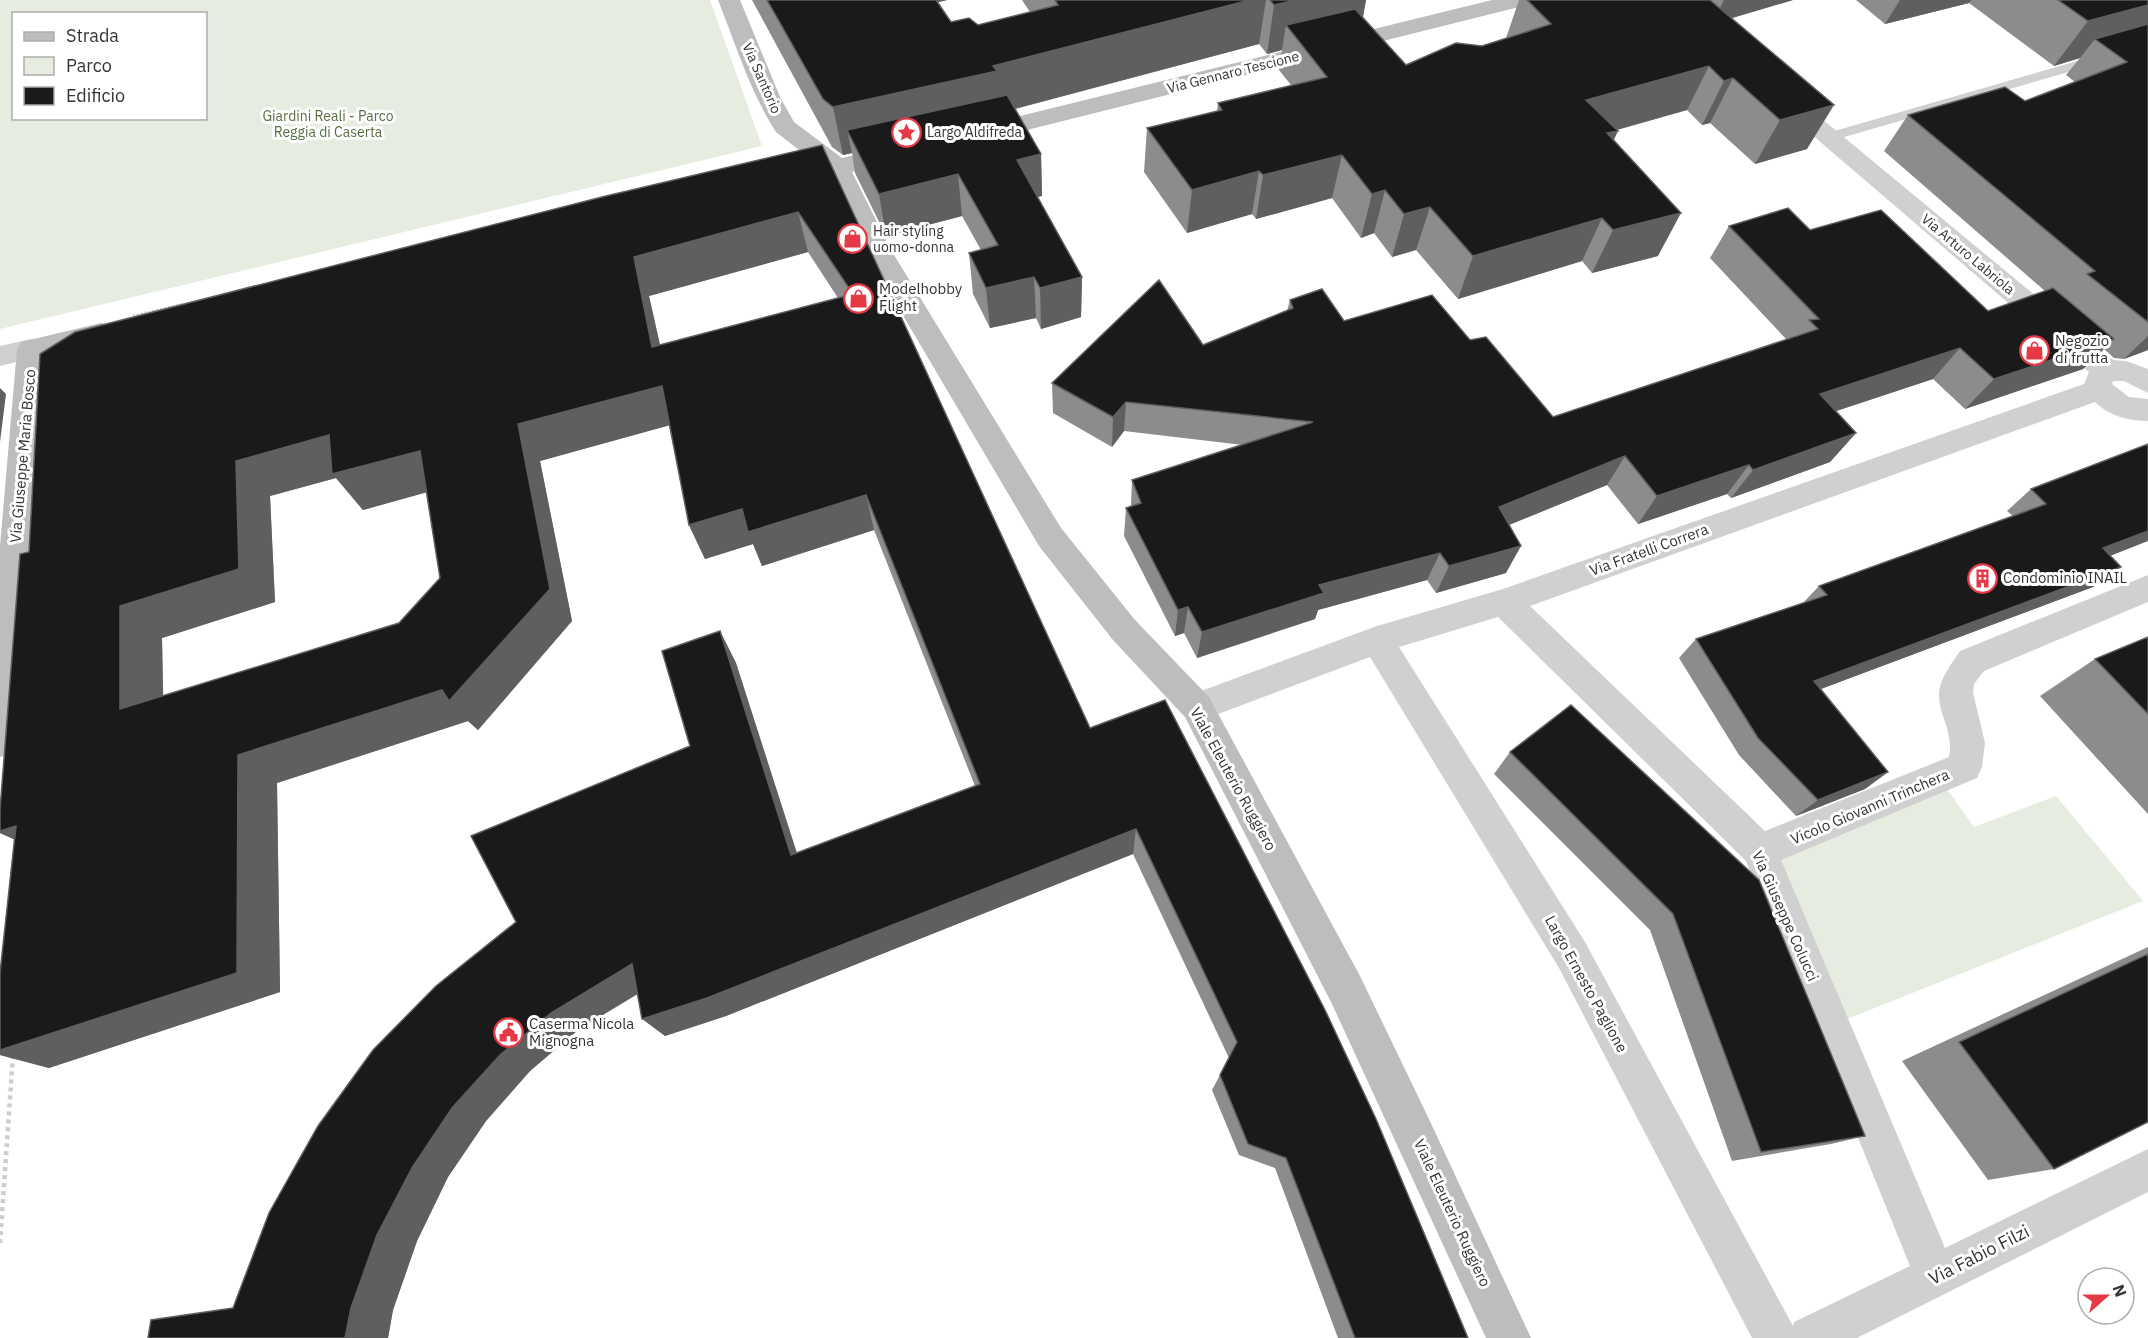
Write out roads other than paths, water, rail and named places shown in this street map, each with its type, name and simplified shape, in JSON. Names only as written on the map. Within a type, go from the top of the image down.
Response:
[{"type":"street","name":"Via Santorio","points":[[729,0],[768,97],[785,127],[838,167]]},
{"type":"street","name":"Via Gennaro Tescione","points":[[960,139],[1520,0]]},
{"type":"street","name":"Via Arturo Labriola","points":[[1766,84],[2104,380]]},
{"type":"street","points":[[768,183],[916,149]]},
{"type":"street","name":"Viale Eleuterio Ruggiero","points":[[838,167],[878,251],[1050,537],[1124,630],[1197,707],[1346,990],[1509,1338]]},
{"type":"street","points":[[0,356],[128,322]]},
{"type":"street","name":"Via Giuseppe Maria Bosco","points":[[0,742],[31,348]]},
{"type":"street","name":"Via Fratelli Correra","points":[[1197,707],[1377,640],[1504,602],[2104,380],[2124,370],[2148,382]]},
{"type":"street","points":[[2104,380],[2113,402],[2122,407],[2148,410]]},
{"type":"street","name":"Vicolo Giovanni Trinchera","points":[[1759,850],[1783,843],[1965,767],[1968,744],[1954,695],[1960,675],[1972,661],[2148,588]]},
{"type":"street","name":"Via Giuseppe Colucci","points":[[1504,602],[1759,850],[1936,1277]]},
{"type":"street","name":"Largo Ernesto Paglione","points":[[1377,640],[1572,955],[1776,1338]]},
{"type":"street","name":"Via Fabio Filzi","points":[[1810,1338],[2148,1170]]},
{"type":"lane","points":[[1829,137],[2116,54]]},
{"type":"place","name":"Largo Aldifreda","points":[[906,132]]},
{"type":"place","name":"Hair styling uomo-donna","points":[[852,239]]},
{"type":"place","name":"Modelhobby Flight","points":[[858,298]]},
{"type":"place","name":"Negozio di frutta","points":[[2034,350]]},
{"type":"place","name":"Condominio INAIL","points":[[1982,578]]},
{"type":"place","name":"Caserma Nicola Mignogna","points":[[508,1033]]},
{"type":"park label","name":"Giardini Reali - Parco Reggia di Caserta","points":[[328,124]]}]
